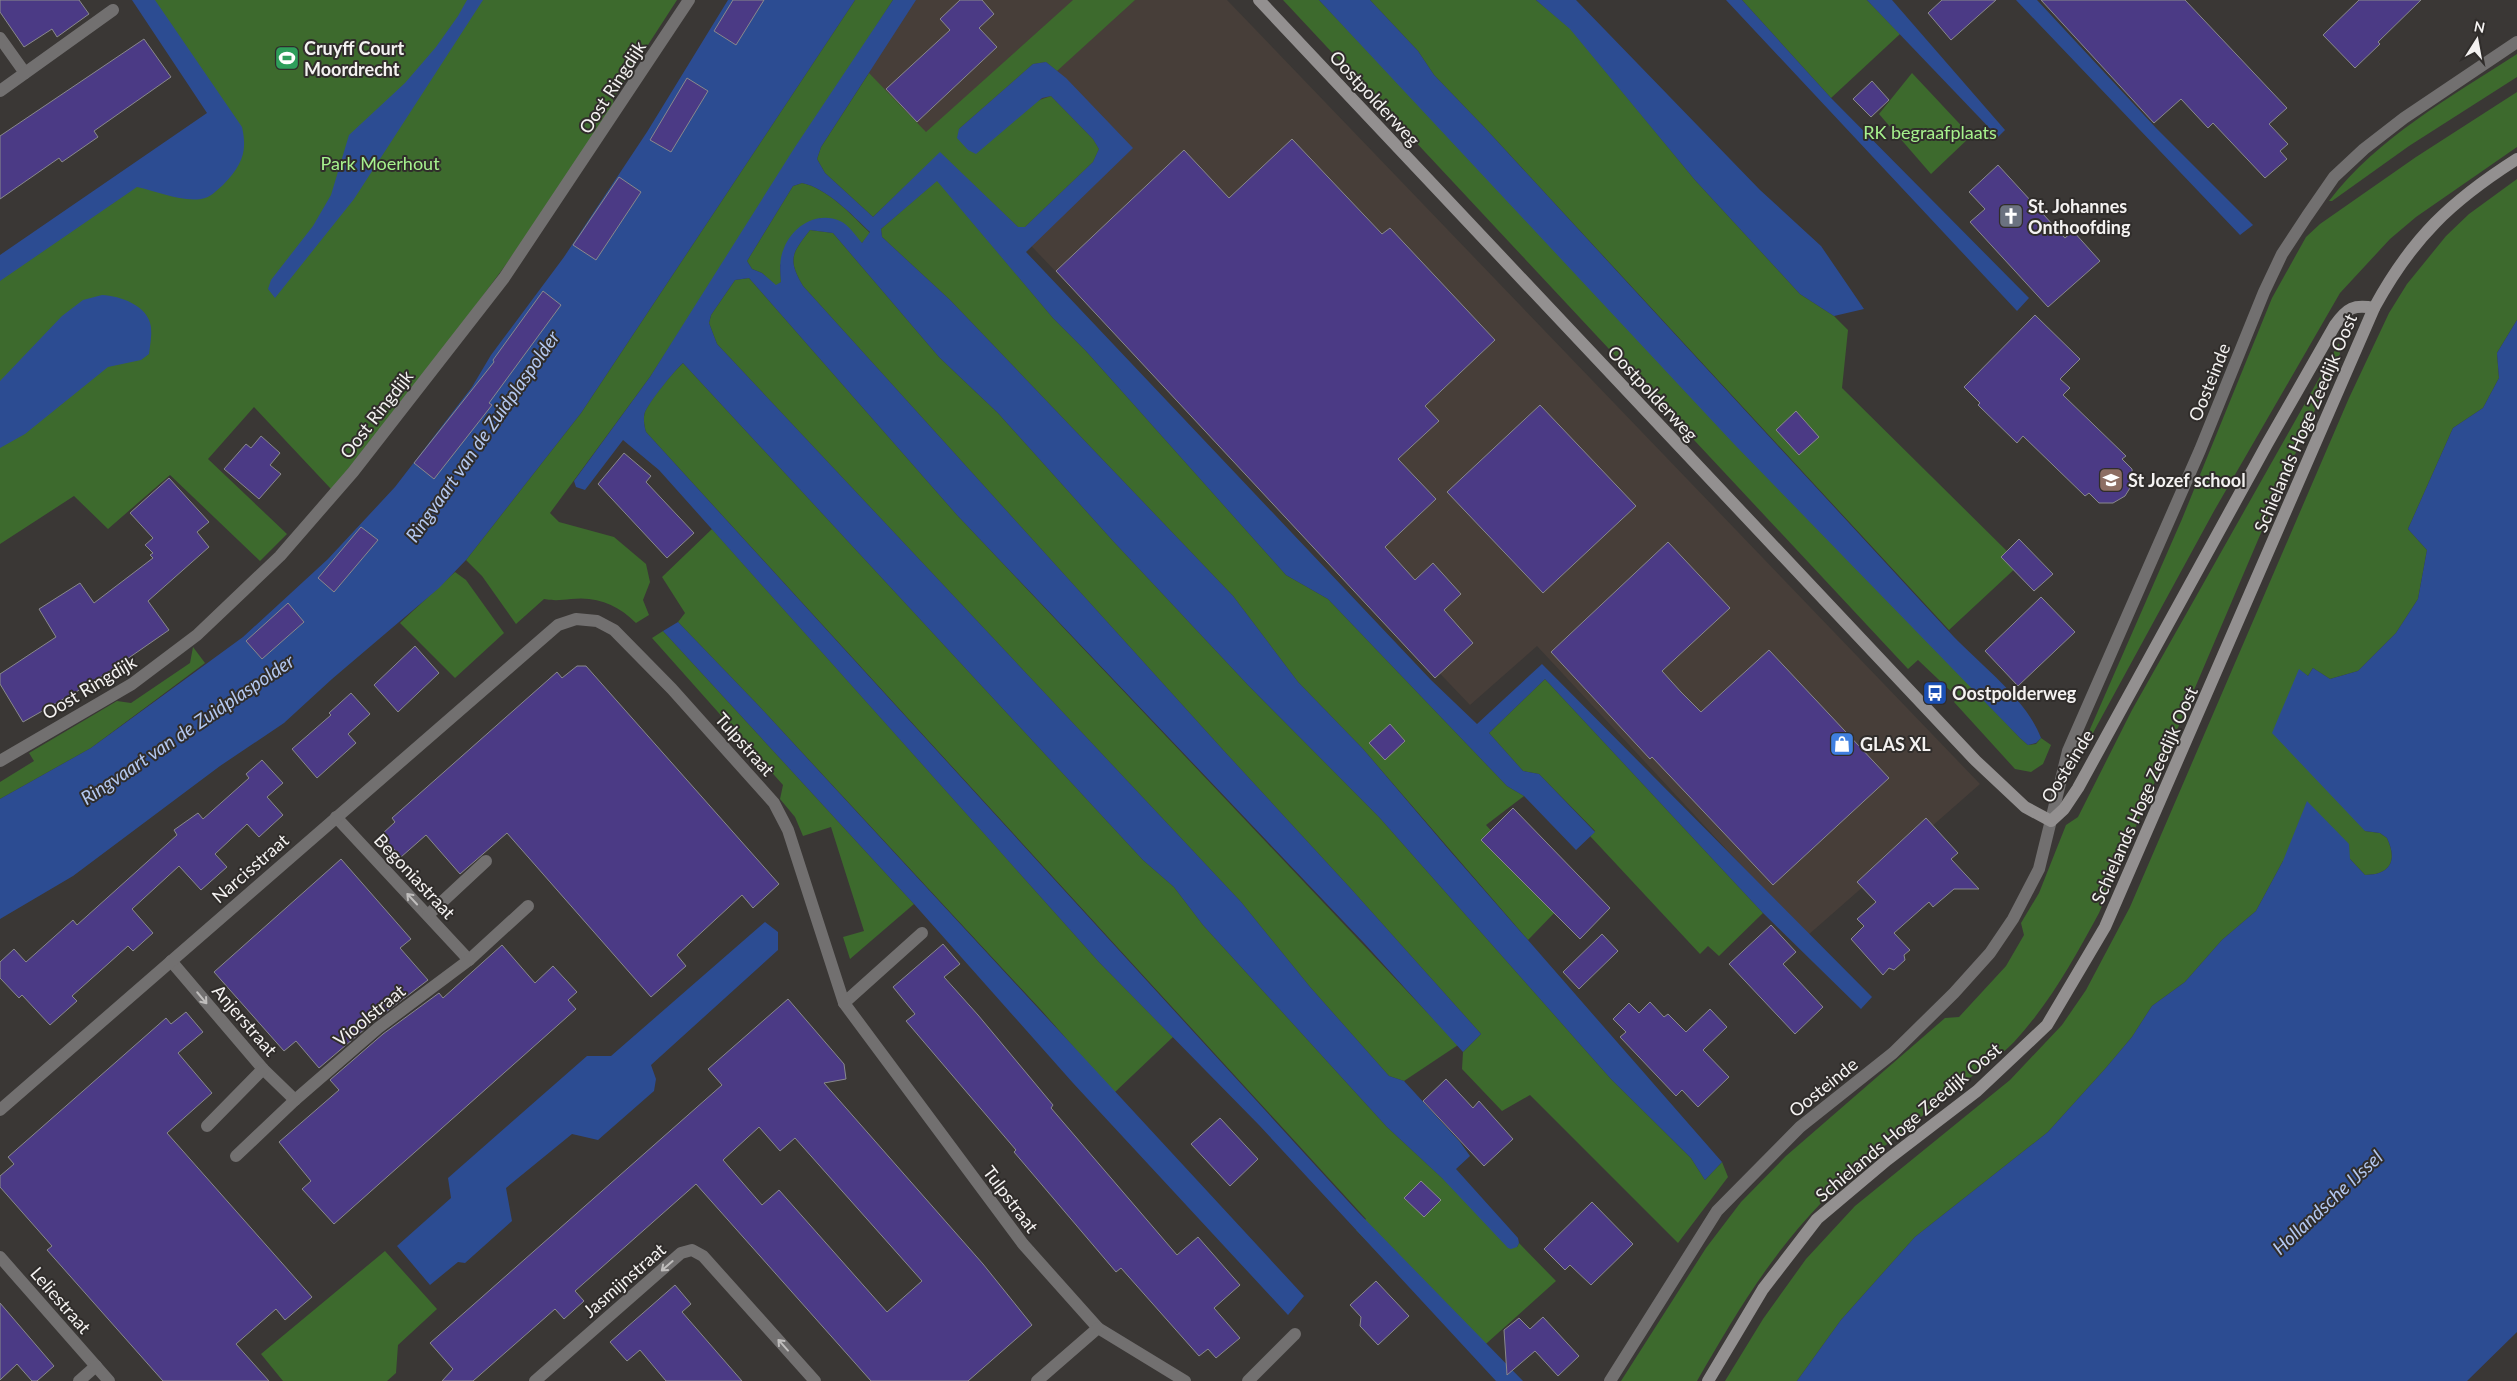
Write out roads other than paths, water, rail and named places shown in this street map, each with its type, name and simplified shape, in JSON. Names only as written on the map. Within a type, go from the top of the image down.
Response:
[{"type":"street","name":"Oost Ringdijk","points":[[0,761],[132,684],[197,635],[280,556],[354,472],[504,278],[689,0]]},
{"type":"street","name":"Oostpolderweg","points":[[1259,0],[1976,762],[2025,807],[2051,821]]},
{"type":"street","points":[[0,91],[114,10]]},
{"type":"street","points":[[0,38],[25,73]]},
{"type":"street","name":"Oosteinde","points":[[1610,1381],[1717,1211],[1800,1127],[1893,1053],[1954,993],[1990,953],[2013,919],[2039,869],[2068,751],[2200,450],[2264,292],[2282,254],[2334,178],[2364,149],[2404,118],[2517,42]]},
{"type":"street","name":"Schielands Hoge Zeedijk Oost","points":[[1708,1381],[1763,1289],[1818,1219],[1887,1160],[1977,1091],[2047,1025],[2105,928],[2191,735],[2374,308],[2394,271],[2424,234],[2451,206],[2517,159]]},
{"type":"street","name":"Oosteinde","points":[[2051,821],[2064,809],[2078,788],[2267,444],[2335,325],[2344,312],[2351,307],[2360,305],[2374,308]]},
{"type":"street","name":"Tulpstraat","points":[[525,654],[558,625],[576,619],[597,622],[614,630],[672,689],[774,803],[788,830],[844,1003],[1023,1244],[1098,1328],[1185,1381]]},
{"type":"street","name":"Narcisstraat","points":[[0,1110],[525,654]]},
{"type":"street","name":"Begoniastraat","points":[[336,817],[469,960]]},
{"type":"street","points":[[428,915],[486,861]]},
{"type":"street","name":"Vioolstraat","points":[[236,1156],[295,1100],[378,1028],[469,960],[528,906]]},
{"type":"street","points":[[844,1003],[922,933]]},
{"type":"street","name":"Anjerstraat","points":[[171,960],[263,1069],[295,1100]]},
{"type":"street","points":[[207,1126],[263,1069]]},
{"type":"street","name":"Jasmijnstraat","points":[[535,1381],[681,1253],[692,1250],[703,1256],[815,1381]]},
{"type":"street","name":"Leliestraat","points":[[0,1257],[109,1381]]},
{"type":"street","points":[[1037,1381],[1098,1328]]},
{"type":"street","points":[[1248,1381],[1295,1334]]},
{"type":"street","points":[[79,1381],[96,1366]]},
{"type":"water","points":[[132,0],[155,0],[242,127],[244,144],[242,159],[223,185],[213,194],[204,198],[193,200],[177,198],[137,187],[0,281],[0,255],[207,113]]},
{"type":"water","points":[[467,0],[483,0],[354,199],[275,298],[268,289],[271,280],[313,226],[331,195],[349,135],[405,83],[436,47]]},
{"type":"water","name":"Ringvaart van de Zuidplaspolder","points":[[728,0],[855,0],[581,413],[466,560],[439,588],[332,679],[284,723],[220,766],[73,876],[0,919],[0,799],[91,748],[243,637],[328,559],[395,487],[472,387],[491,355],[564,257],[647,132]]},
{"type":"water","points":[[893,0],[916,0],[821,147],[817,159],[825,173],[873,217],[940,152],[1018,227],[1025,227],[1093,162],[1099,149],[1093,139],[1051,96],[1042,98],[976,154],[968,150],[957,138],[959,129],[1033,64],[1046,62],[1066,78],[1133,148],[1026,252],[1431,680],[1477,724],[1542,664],[1872,997],[1861,1009],[1763,913],[1545,679],[1489,733],[1523,771],[1539,774],[1595,832],[1576,850],[1524,796],[1507,786],[1328,599],[1286,575],[1086,351],[1053,318],[937,181],[881,229],[882,237],[950,300],[1233,596],[1298,682],[1363,749],[1722,1162],[1705,1180],[1691,1158],[1611,1079],[1379,817],[1248,685],[1114,542],[998,413],[939,357],[833,233],[810,230],[799,245],[793,262],[803,286],[1481,1034],[1463,1052],[1364,943],[957,515],[749,278],[735,280],[711,315],[709,323],[717,344],[1241,902],[1310,987],[1389,1076],[1404,1081],[1460,1142],[1470,1156],[1456,1169],[1518,1238],[1519,1243],[1517,1247],[1508,1248],[1442,1178],[1387,1127],[1203,925],[1174,887],[1143,860],[683,363],[662,386],[645,412],[646,432],[1357,1211],[1523,1381],[1496,1381],[1259,1125],[1099,962],[659,470],[623,440],[585,490],[576,487],[574,481],[650,377],[795,147]],"holes":[[[802,183],[821,190],[839,203],[870,232],[862,243],[849,227],[840,221],[823,218],[807,223],[793,233],[788,240],[782,252],[781,282],[776,285],[762,273],[752,269],[747,261],[793,186]]]},
{"type":"water","points":[[1319,0],[1370,0],[1418,51],[1434,75],[1954,637],[2015,697],[2034,724],[2041,738],[2036,743],[2028,745],[2020,738],[1734,444]]},
{"type":"water","points":[[1536,0],[1576,0],[1760,190],[1821,246],[1864,309],[1834,316],[1800,294],[1695,180],[1570,29]]},
{"type":"water","points":[[1726,0],[1742,0],[1831,98],[2029,298],[2017,311]]},
{"type":"water","points":[[1867,0],[1892,0],[2005,130],[1998,137]]},
{"type":"water","points":[[2016,0],[2037,0],[2156,128],[2253,225],[2240,235]]},
{"type":"water","points":[[102,295],[125,300],[139,307],[145,313],[151,327],[149,354],[141,360],[108,367],[25,434],[0,448],[0,381],[62,316],[83,300]]},
{"type":"water","name":"Hollandsche IJssel","points":[[2517,320],[2517,1332],[2467,1381],[1797,1381],[1841,1320],[1915,1237],[2048,1132],[2132,1037],[2152,1006],[2185,982],[2222,940],[2256,911],[2283,861],[2307,801],[2349,844],[2350,859],[2365,875],[2381,872],[2390,865],[2392,853],[2387,838],[2380,833],[2365,831],[2272,733],[2299,669],[2308,676],[2313,668],[2330,679],[2358,671],[2396,633],[2418,599],[2427,550],[2408,529],[2453,428],[2483,408],[2499,378],[2497,353]]},
{"type":"water","points":[[678,622],[758,705],[1304,1296],[1288,1315],[1073,1083],[914,904],[663,631]]},
{"type":"water","points":[[765,922],[778,932],[778,950],[651,1065],[656,1079],[654,1091],[598,1140],[572,1134],[506,1188],[512,1221],[465,1263],[458,1262],[430,1285],[397,1246],[451,1198],[448,1178],[587,1056],[611,1056]]},
{"type":"place","name":"Cruyff Court Moordrecht","points":[[287,58]]},
{"type":"place","name":"St. Johannes Onthoofding","points":[[2011,216]]},
{"type":"place","name":"St Jozef school","points":[[2111,480]]},
{"type":"place","name":"Oostpolderweg","points":[[1935,693]]},
{"type":"place","name":"GLAS XL","points":[[1842,744]]},
{"type":"park label","name":"RK begraafplaats","points":[[1930,132]]},
{"type":"park label","name":"Park Moerhout","points":[[380,163]]}]
